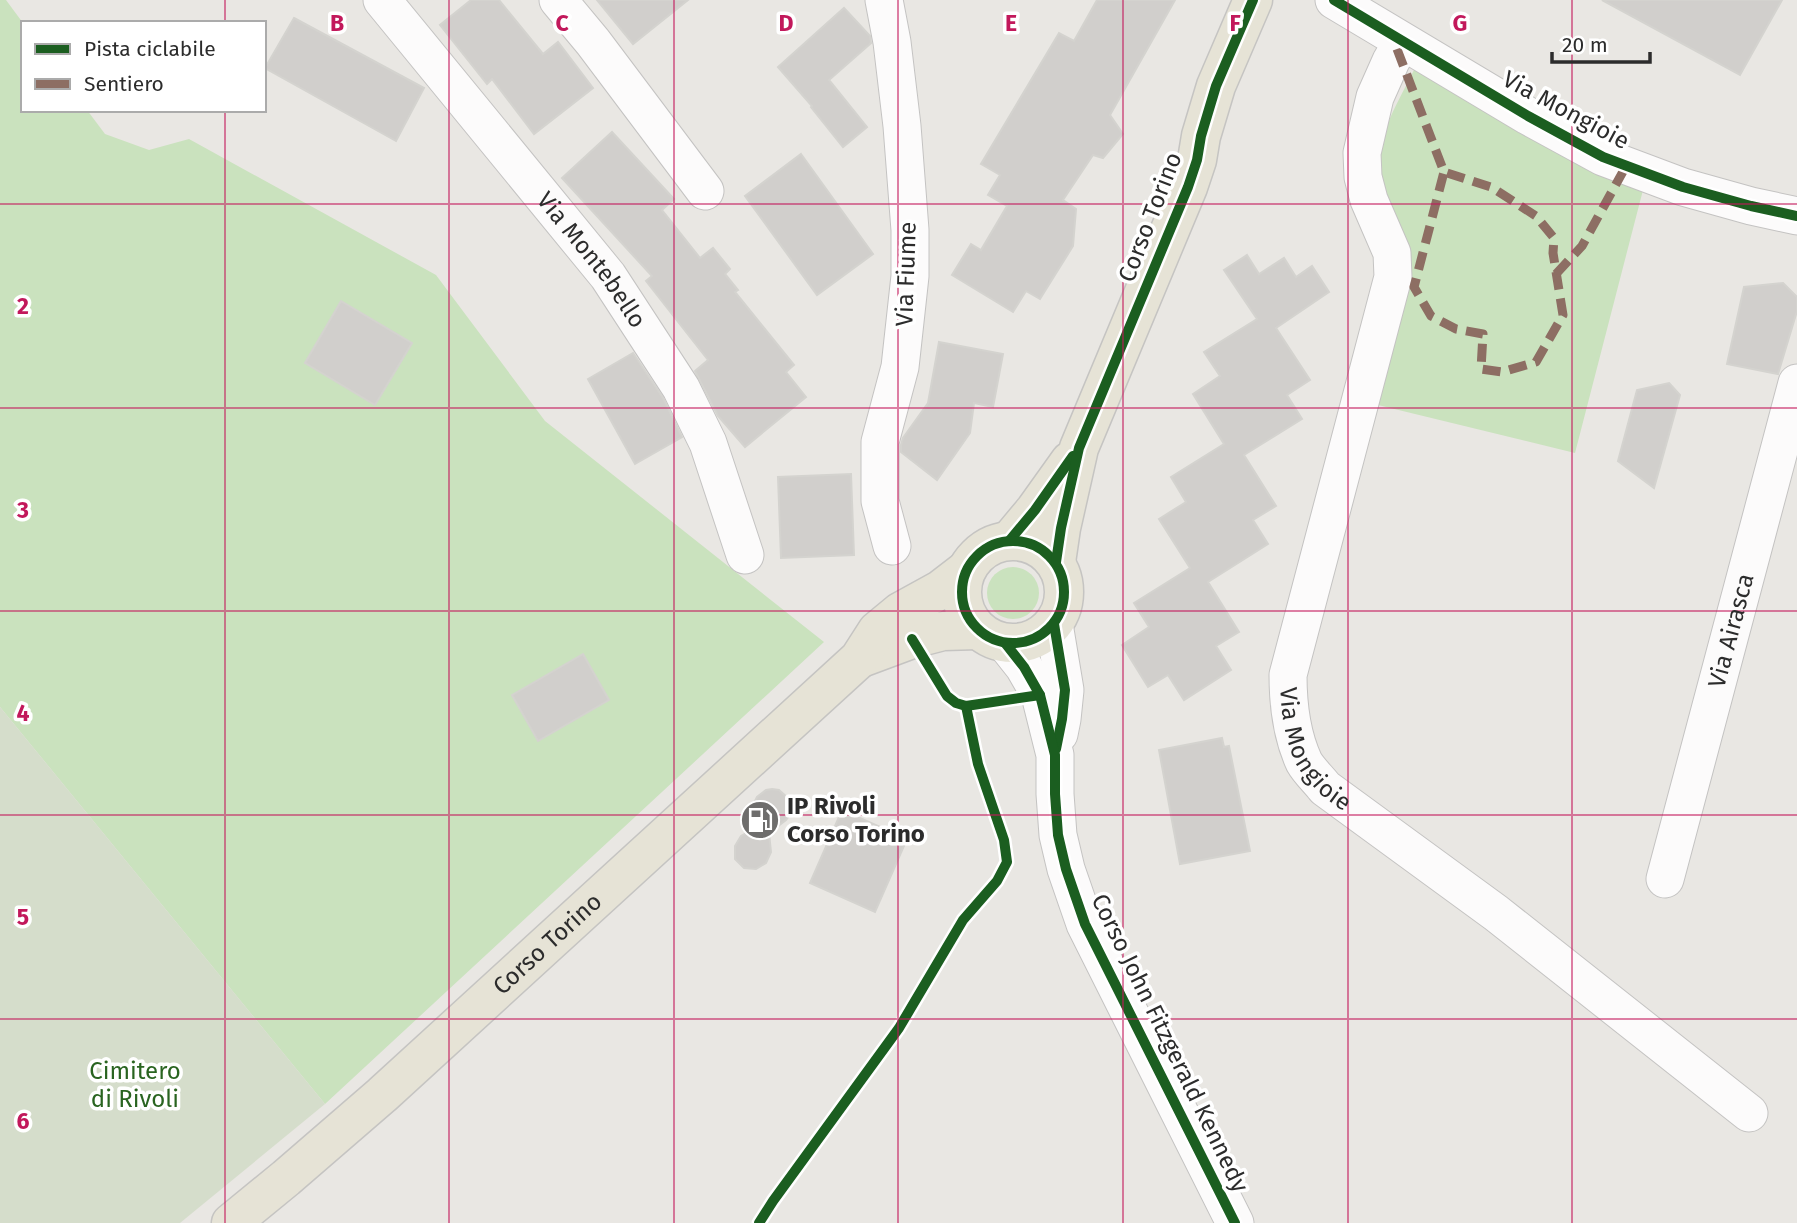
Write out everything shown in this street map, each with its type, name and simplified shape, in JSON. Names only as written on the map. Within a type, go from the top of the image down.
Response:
[{"type":"main road","name":"Corso Torino","points":[[1056,562],[1079,448],[1188,187],[1216,86],[1253,0]]},
{"type":"main road","name":"Corso Torino","points":[[1010,540],[1079,448]]},
{"type":"main road","points":[[1021,541],[1035,545],[1056,562],[1063,578],[1065,595],[1061,611],[1054,624],[1037,638],[1020,643],[992,637],[968,617],[962,603],[961,587],[972,559],[982,550],[995,543],[1021,541]]},
{"type":"main road","name":"Corso Torino","points":[[231,1223],[382,1095],[859,659],[877,631],[900,612],[940,590],[966,570]]},
{"type":"main road","name":"Corso Torino","points":[[859,659],[912,639],[943,631],[992,637]]},
{"type":"street","name":"Via Montebello","points":[[382,0],[608,276],[681,388],[708,443],[745,555]]},
{"type":"street","points":[[558,0],[593,42],[705,191]]},
{"type":"street","name":"Via Fiume","points":[[884,0],[902,126],[910,230],[910,276],[900,367],[880,442],[880,500],[892,545]]},
{"type":"street","name":"Via Mongioie","points":[[1334,0],[1528,117],[1603,157],[1683,187],[1797,216]]},
{"type":"street","name":"Via Mongioie","points":[[1402,42],[1375,97],[1362,153],[1363,177],[1392,253],[1393,277],[1288,675],[1288,703],[1294,733],[1305,764],[1325,788],[1496,913],[1749,1113]]},
{"type":"street","name":"Via Airasca","points":[[1665,879],[1797,383]]},
{"type":"street","name":"Corso John Fitzgerald Kennedy","points":[[1054,624],[1065,690],[1055,755],[1055,794],[1058,835],[1066,869],[1085,924],[1235,1223]]},
{"type":"street","name":"Corso John Fitzgerald Kennedy","points":[[992,637],[1024,667],[1040,695],[1055,755]]},
{"type":"green space","points":[[0,0],[6,0],[22,21],[21,112],[88,112],[105,134],[149,150],[189,139],[436,275],[545,421],[824,642],[325,1104],[0,707]]},
{"type":"green space","points":[[1415,68],[1643,190],[1575,453],[1378,405],[1411,273],[1408,246],[1381,188],[1379,153],[1390,119]]},
{"type":"green space","points":[[1013,567],[1023,569],[1031,575],[1037,583],[1037,603],[1031,611],[1023,617],[1013,619],[1003,617],[995,611],[989,603],[987,593],[989,583],[995,575],[1003,569]]},
{"type":"green space","name":"Cimitero di Rivoli","points":[[0,707],[325,1104],[180,1223],[0,1223]]},
{"type":"building","points":[[471,0],[499,0],[543,54],[558,42],[593,88],[534,134],[492,79],[487,84],[440,25]]},
{"type":"building","points":[[597,0],[688,0],[633,44]]},
{"type":"building","points":[[1097,0],[1175,0],[1110,115],[1123,134],[1103,158],[1093,155],[1063,200],[1076,209],[1073,246],[1040,299],[1026,291],[1013,312],[952,275],[971,244],[981,250],[1007,206],[988,195],[1000,175],[981,164],[1059,33],[1074,41]]},
{"type":"building","points":[[1602,0],[1782,0],[1740,75]]},
{"type":"building","points":[[844,8],[870,36],[871,43],[829,80],[867,127],[843,147],[778,67]]},
{"type":"building","points":[[294,18],[424,88],[396,141],[266,66]]},
{"type":"building","points":[[612,132],[674,199],[662,210],[700,258],[713,248],[730,269],[725,274],[738,290],[735,292],[794,365],[786,372],[806,397],[745,447],[718,416],[695,371],[708,360],[646,281],[652,276],[562,178]]},
{"type":"building","points":[[801,154],[873,254],[817,295],[745,196]]},
{"type":"building","points":[[1247,255],[1259,274],[1284,258],[1296,277],[1312,266],[1329,292],[1276,328],[1310,380],[1287,395],[1302,419],[1244,455],[1276,506],[1253,520],[1268,544],[1208,582],[1239,632],[1216,646],[1231,670],[1184,700],[1168,675],[1148,687],[1122,645],[1149,627],[1134,603],[1190,568],[1159,519],[1186,502],[1171,477],[1224,444],[1193,394],[1220,376],[1204,352],[1257,319],[1224,270]]},
{"type":"building","points":[[1783,283],[1797,297],[1797,311],[1778,374],[1727,364],[1744,287]]},
{"type":"building","points":[[341,301],[412,343],[375,405],[305,363]]},
{"type":"building","points":[[939,342],[1003,354],[993,407],[974,403],[970,433],[937,480],[901,452],[901,445],[903,438],[928,403]]},
{"type":"building","points":[[633,353],[663,398],[682,437],[635,464],[588,379]]},
{"type":"building","points":[[1669,383],[1680,395],[1654,488],[1618,461],[1637,390]]},
{"type":"building","points":[[851,474],[854,555],[781,558],[778,477]]},
{"type":"building","points":[[583,654],[609,700],[538,741],[512,695]]},
{"type":"building","points":[[1222,738],[1224,747],[1229,746],[1250,851],[1180,864],[1159,750]]},
{"type":"building","points":[[772,789],[779,790],[788,798],[791,813],[769,833],[771,852],[766,863],[756,869],[744,868],[735,859],[735,846],[741,836],[757,827],[753,810],[757,797]]},
{"type":"building","points":[[842,810],[907,839],[875,912],[810,883]]},
{"type":"marked path","points":[[1397,49],[1444,172],[1491,187],[1536,216],[1554,238],[1553,253],[1563,315],[1536,362],[1502,372],[1481,369],[1483,334],[1456,329],[1431,316],[1414,287],[1444,172]]},
{"type":"marked path","points":[[1556,274],[1582,246],[1626,166]]},
{"type":"cycle path","points":[[1056,562],[1079,448],[1188,187],[1216,86],[1253,0]]},
{"type":"cycle path","points":[[1334,0],[1528,116],[1603,157],[1683,187],[1797,216]]},
{"type":"cycle path","points":[[1010,540],[1073,456]]},
{"type":"cycle path","points":[[1013,541],[1033,544],[1056,563],[1061,572],[1064,592],[1061,612],[1042,635],[1033,640],[1013,643],[993,640],[970,621],[965,612],[962,592],[965,572],[984,549],[993,544],[1013,541]]},
{"type":"cycle path","points":[[1054,624],[1065,690],[1056,749]]},
{"type":"cycle path","points":[[912,639],[947,696],[956,703],[966,706],[1040,695]]},
{"type":"cycle path","points":[[1005,643],[1024,667],[1040,695],[1055,755],[1058,835],[1066,869],[1085,924],[1235,1223]]},
{"type":"cycle path","points":[[759,1223],[899,1028],[963,920],[997,881],[1007,862],[1004,840],[978,764],[966,706]]},
{"type":"place","name":"IP Rivoli Corso Torino","points":[[760,820]]}]
